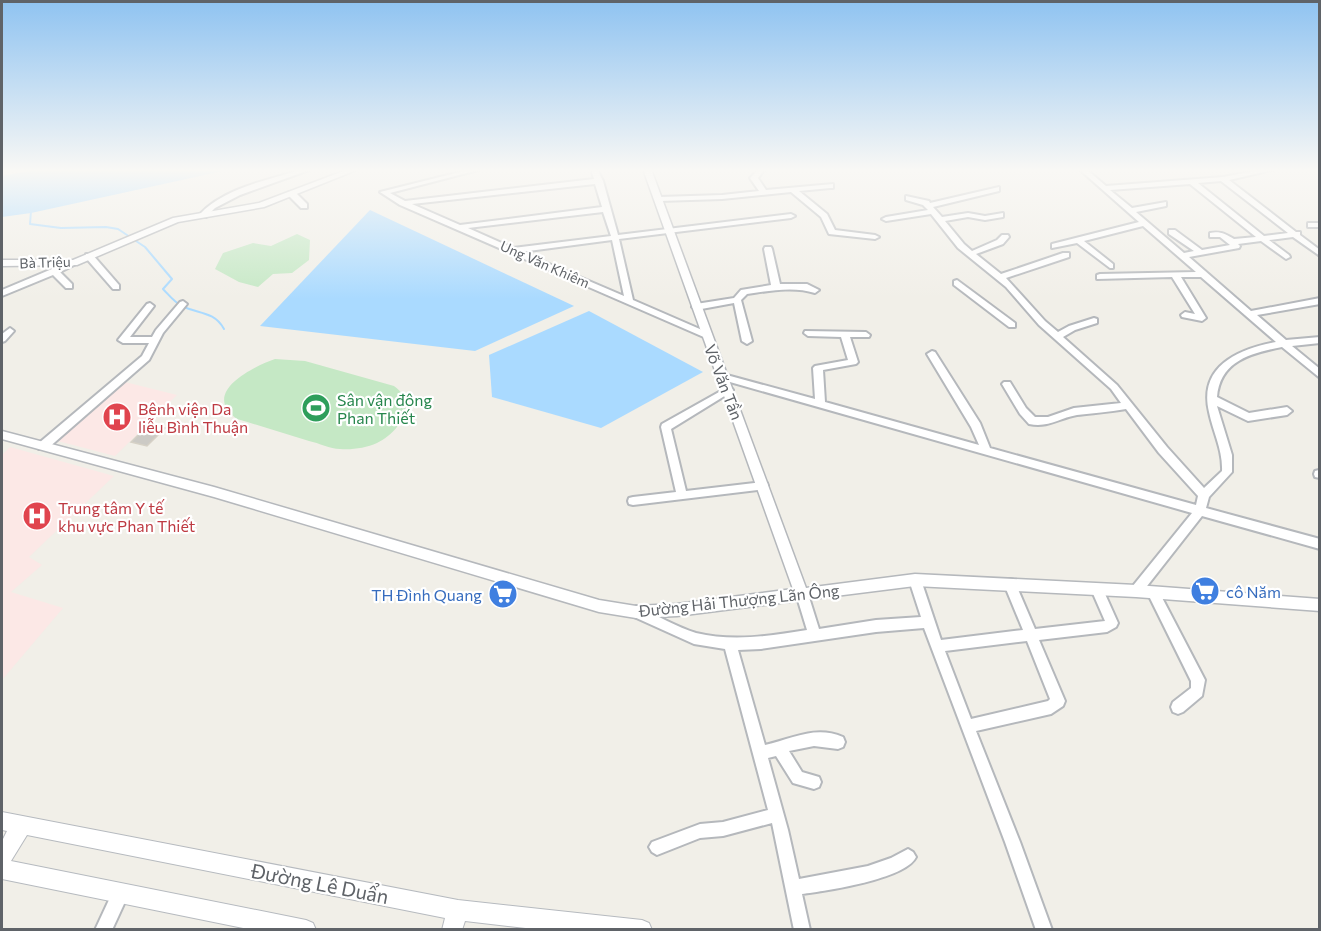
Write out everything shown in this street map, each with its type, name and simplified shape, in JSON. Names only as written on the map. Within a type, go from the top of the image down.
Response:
[{"type":"main road","name":"Đường Lê Duẩn","points":[[2,821],[455,920],[642,930]]},
{"type":"main road","points":[[2,858],[22,825]]},
{"type":"main road","points":[[2,869],[306,930]]},
{"type":"street","name":"Bà Triệu","points":[[2,263],[74,263],[176,220],[220,212]]},
{"type":"street","name":"Ung Văn Khiêm","points":[[424,212],[706,336]]},
{"type":"street","points":[[459,228],[580,212]]},
{"type":"street","points":[[608,212],[629,301]]},
{"type":"street","name":"Võ Văn Tần","points":[[664,212],[706,336],[723,376],[802,594]]},
{"type":"street","points":[[820,212],[832,232],[875,237]]},
{"type":"street","points":[[886,219],[930,212]]},
{"type":"street","points":[[933,212],[962,247],[973,253],[1000,277],[1024,300],[1042,323],[1114,387],[1185,476],[1204,495]]},
{"type":"street","points":[[938,212],[985,218],[1000,215]]},
{"type":"street","points":[[1132,212],[1320,375]]},
{"type":"street","points":[[1231,212],[1287,257]]},
{"type":"street","points":[[1268,212],[1319,253]]},
{"type":"street","points":[[514,250],[791,216]]},
{"type":"street","points":[[1055,246],[1144,223]]},
{"type":"street","points":[[1172,232],[1201,253]]},
{"type":"street","points":[[1232,242],[1297,234]]},
{"type":"street","points":[[1182,256],[1236,246],[1221,235],[1213,235]]},
{"type":"street","points":[[973,253],[1000,242],[1005,237]]},
{"type":"street","points":[[1078,240],[1110,266]]},
{"type":"street","points":[[768,249],[776,287]]},
{"type":"street","points":[[1000,277],[1029,270],[1038,264],[1066,255]]},
{"type":"street","points":[[89,256],[116,287]]},
{"type":"street","points":[[2,293],[74,263]]},
{"type":"street","points":[[55,272],[69,286]]},
{"type":"street","points":[[1100,277],[1204,274]]},
{"type":"street","points":[[1175,275],[1202,318],[1185,315]]},
{"type":"street","points":[[957,283],[1012,325]]},
{"type":"street","points":[[696,307],[737,300],[744,292],[776,287],[807,286],[815,290]]},
{"type":"street","points":[[737,300],[747,341]]},
{"type":"street","points":[[1249,314],[1320,301]]},
{"type":"street","points":[[43,446],[146,358],[154,340],[183,304]]},
{"type":"street","points":[[150,306],[123,340],[154,340]]},
{"type":"street","points":[[1058,336],[1072,328],[1094,321]]},
{"type":"street","points":[[2,339],[10,330]]},
{"type":"street","points":[[808,333],[866,335]]},
{"type":"street","points":[[820,403],[818,368],[853,362],[845,335]]},
{"type":"street","points":[[1136,591],[1200,510],[1204,495],[1225,475],[1227,467],[1212,399],[1212,385],[1227,364],[1249,352],[1283,343],[1320,340]]},
{"type":"street","points":[[932,354],[976,426],[986,450]]},
{"type":"street","points":[[723,376],[1320,544]]},
{"type":"street","points":[[1007,384],[1028,418],[1033,421],[1049,421],[1074,412],[1127,405]]},
{"type":"street","points":[[682,496],[666,427],[728,390]]},
{"type":"street","points":[[1212,399],[1248,417],[1287,411]]},
{"type":"street","name":"Đường Hải Thượng Lãn Ông","points":[[2,435],[214,492],[599,606],[636,612],[705,607],[915,580],[1153,592],[1320,605]]},
{"type":"street","points":[[633,501],[763,486]]},
{"type":"street","points":[[915,580],[936,646],[1024,869],[1044,930]]},
{"type":"street","points":[[968,726],[1051,707],[1058,701],[1010,584]]},
{"type":"street","points":[[936,646],[1110,625],[1111,618],[1097,589]]},
{"type":"street","points":[[1153,592],[1198,680],[1197,691],[1178,707]]},
{"type":"street","points":[[802,594],[815,635]]},
{"type":"street","points":[[636,612],[694,638],[730,644],[761,643],[928,622]]},
{"type":"street","points":[[730,644],[776,815],[802,930]]},
{"type":"street","points":[[760,753],[780,749],[808,737],[838,742]]},
{"type":"street","points":[[780,749],[798,778],[814,782]]},
{"type":"street","points":[[657,847],[700,831],[723,829],[776,815]]},
{"type":"street","points":[[794,888],[843,880],[899,863],[908,857]]},
{"type":"street","points":[[103,930],[121,893]]},
{"type":"shaded area","name":"Bệnh viện Da liễu Bình Thuận","points":[[121,381],[177,395],[115,456],[54,440]]},
{"type":"shaded area","name":"Trung tâm Y tế khu vực Phan Thiết","points":[[10,447],[114,476],[29,557],[42,565],[11,592],[63,608],[2,680],[2,455]]},
{"type":"green space","points":[[297,234],[310,240],[309,260],[292,273],[273,274],[258,287],[239,282],[215,269],[223,253],[253,243],[271,246]]},
{"type":"green space","name":"Sân vận động Phan Thiết","points":[[275,359],[305,361],[394,386],[405,401],[403,417],[392,432],[377,443],[349,449],[328,447],[237,419],[227,409],[224,400],[227,391],[243,375]]},
{"type":"water","points":[[2,212],[34,212],[31,213],[2,217]]},
{"type":"water","points":[[368,212],[375,212],[574,306],[475,351],[260,326]]},
{"type":"water","points":[[589,311],[703,372],[601,428],[492,397],[489,355]]},
{"type":"building","points":[[150,423],[165,428],[147,446],[131,442]]},
{"type":"waterway","points":[[31,212],[30,224],[61,228],[118,229],[145,247],[172,279],[163,289],[174,300],[188,309],[211,316],[224,329]]},
{"type":"place","name":"Sân vận động Phan Thiết","points":[[316,408]]},
{"type":"place","name":"Bệnh viện Da liễu Bình Thuận","points":[[117,417]]},
{"type":"place","name":"Trung tâm Y tế khu vực Phan Thiết","points":[[37,516]]},
{"type":"place","name":"cô Năm","points":[[1205,591]]},
{"type":"place","name":"TH Đình Quang","points":[[503,594]]}]
